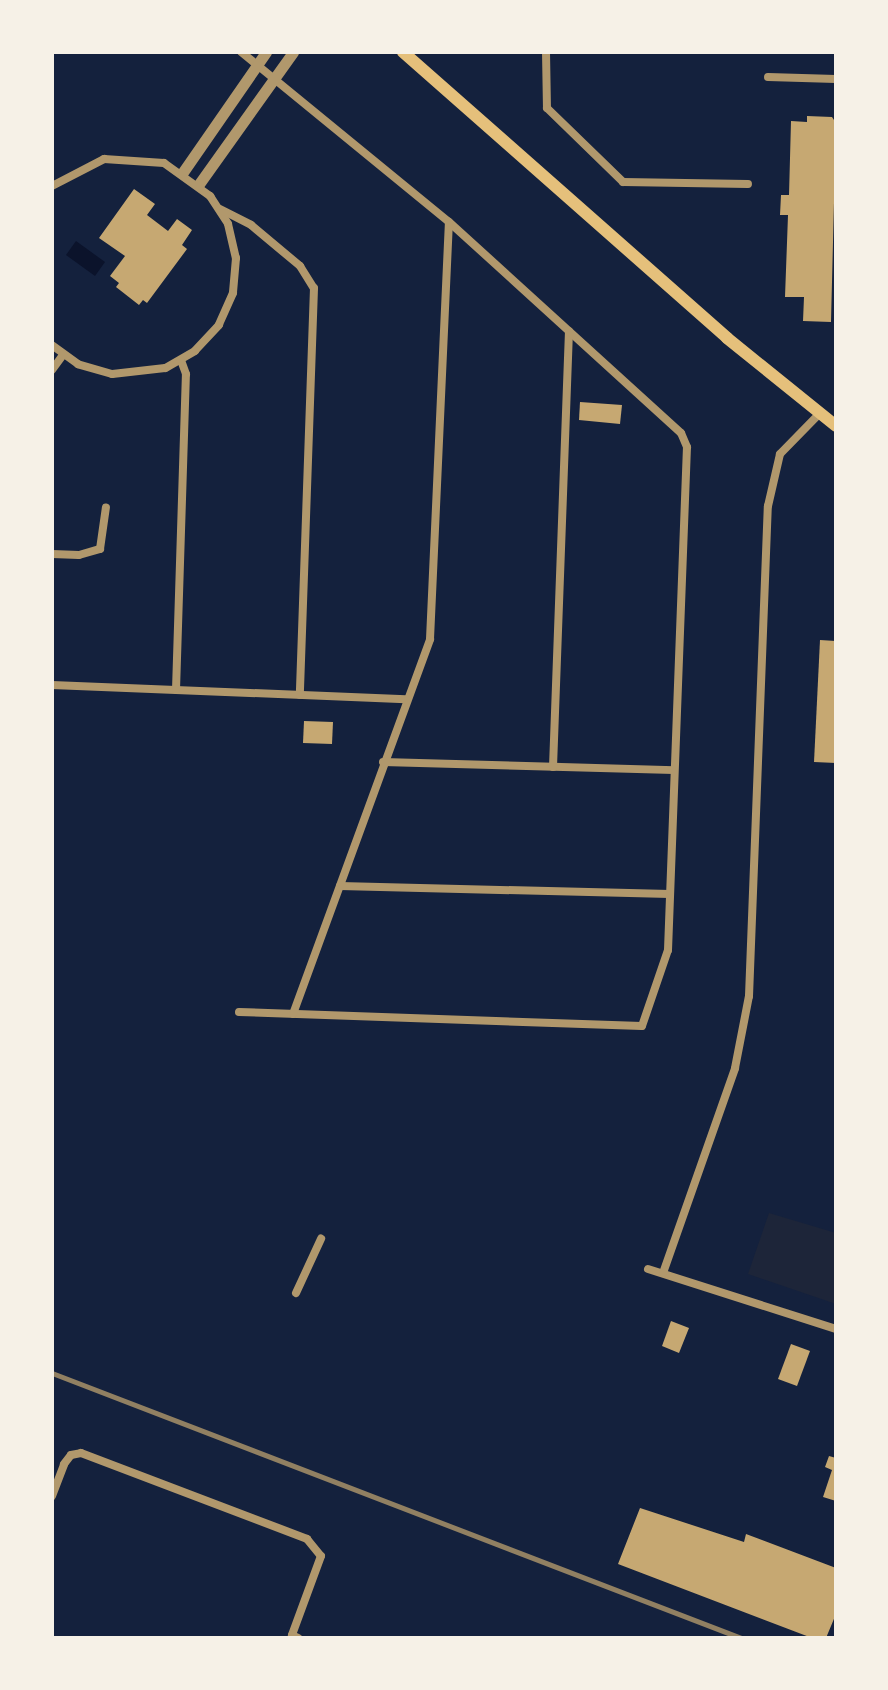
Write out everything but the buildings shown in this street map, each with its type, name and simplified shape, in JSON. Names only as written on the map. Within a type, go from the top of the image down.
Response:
[{"type":"main road","points":[[403,52],[836,426]]},
{"type":"street","points":[[239,1012],[642,1026],[668,950],[687,447],[681,433],[449,222],[241,52]]},
{"type":"street","points":[[183,172],[266,52]]},
{"type":"street","points":[[199,184],[293,52]]},
{"type":"street","points":[[546,52],[547,108],[623,182],[748,184]]},
{"type":"street","points":[[768,77],[836,79]]},
{"type":"street","points":[[52,186],[84,166],[124,157],[183,172],[199,184],[220,209],[236,258],[233,293],[219,325],[181,360],[130,375],[95,371],[63,355],[52,345]]},
{"type":"street","points":[[220,209],[251,225],[300,266],[314,288],[300,695]]},
{"type":"street","points":[[293,1014],[433,623],[449,222]]},
{"type":"street","points":[[553,767],[569,331]]},
{"type":"street","points":[[52,370],[63,355]]},
{"type":"street","points":[[176,690],[186,374],[181,360]]},
{"type":"street","points":[[663,1273],[735,1068],[749,996],[768,506],[780,454],[819,414]]},
{"type":"street","points":[[52,554],[79,555],[100,549],[106,507]]},
{"type":"street","points":[[52,685],[406,699]]},
{"type":"street","points":[[383,762],[674,770]]},
{"type":"street","points":[[340,886],[670,894]]},
{"type":"street","points":[[296,1293],[321,1239]]},
{"type":"street","points":[[648,1269],[836,1329]]},
{"type":"street","points":[[52,1496],[71,1455],[92,1456],[293,1533],[319,1550],[319,1563],[295,1636]]},
{"type":"shaded area","points":[[76,241],[105,262],[95,276],[66,255]]},
{"type":"shaded area","points":[[769,1213],[836,1233],[836,1304],[748,1274]]},
{"type":"railway","points":[[52,1373],[741,1638]]}]
